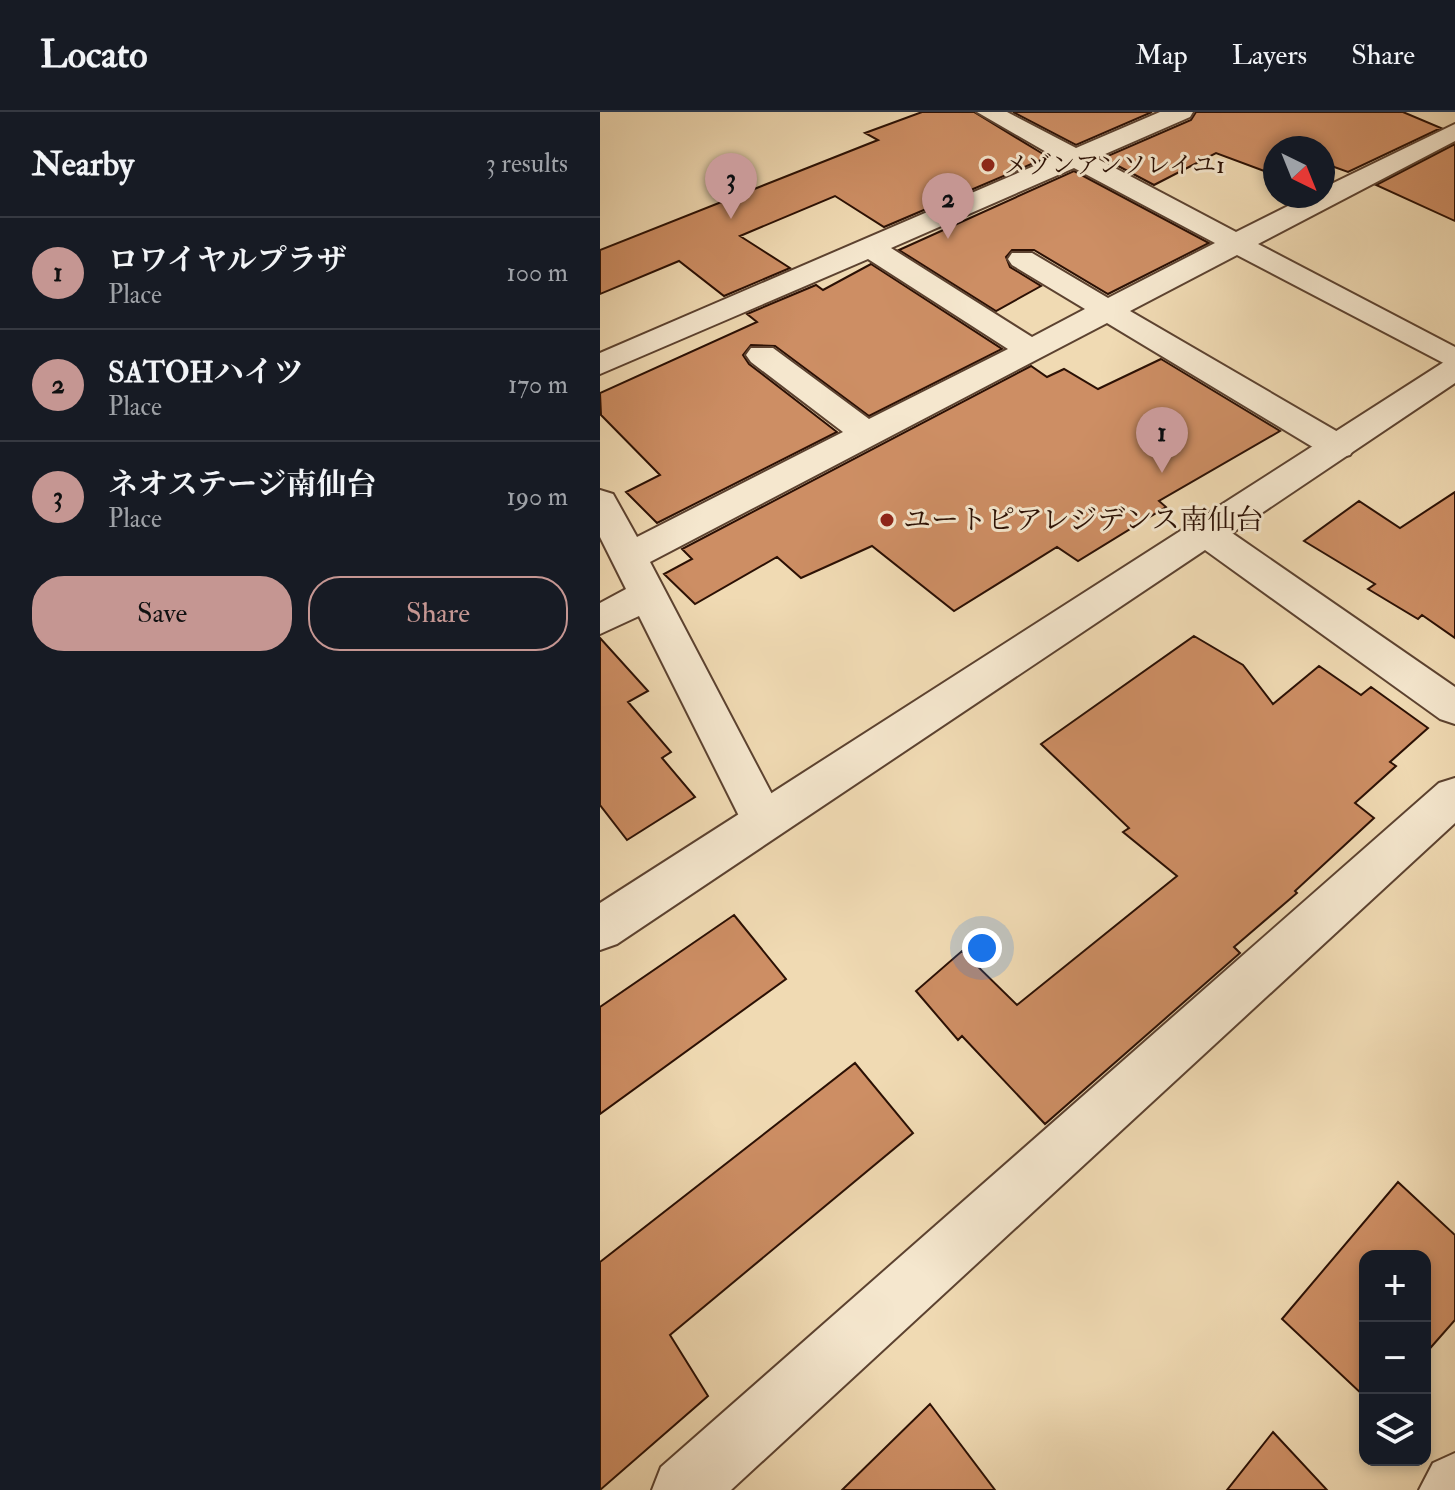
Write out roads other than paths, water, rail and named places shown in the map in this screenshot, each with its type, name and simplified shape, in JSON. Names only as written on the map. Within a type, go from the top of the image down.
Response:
[{"type":"street","points":[[989,112],[1455,360]]},
{"type":"street","points":[[600,365],[1181,112]]},
{"type":"street","points":[[629,557],[1455,131]]},
{"type":"street","points":[[871,248],[1030,349]]},
{"type":"street","points":[[1022,259],[1338,447]]},
{"type":"street","points":[[762,355],[867,434]]},
{"type":"street","points":[[600,929],[1208,534],[1455,369]]},
{"type":"street","points":[[600,502],[764,821]]},
{"type":"street","points":[[1208,534],[1455,708]]},
{"type":"street","points":[[600,620],[649,594]]},
{"type":"street","points":[[684,1490],[1455,796]]},
{"type":"street","points":[[1451,1490],[1455,1485]]},
{"type":"place","name":"メゾンアンソレイユ1","points":[[988,165]]},
{"type":"place","name":"ネオステージ南仙台","points":[[731,219]]},
{"type":"place","name":"SATOHハイツ","points":[[948,239]]},
{"type":"place","name":"ロワイヤルプラザ","points":[[1162,473]]},
{"type":"place","name":"ユートピアレジデンス南仙台","points":[[887,520]]}]
